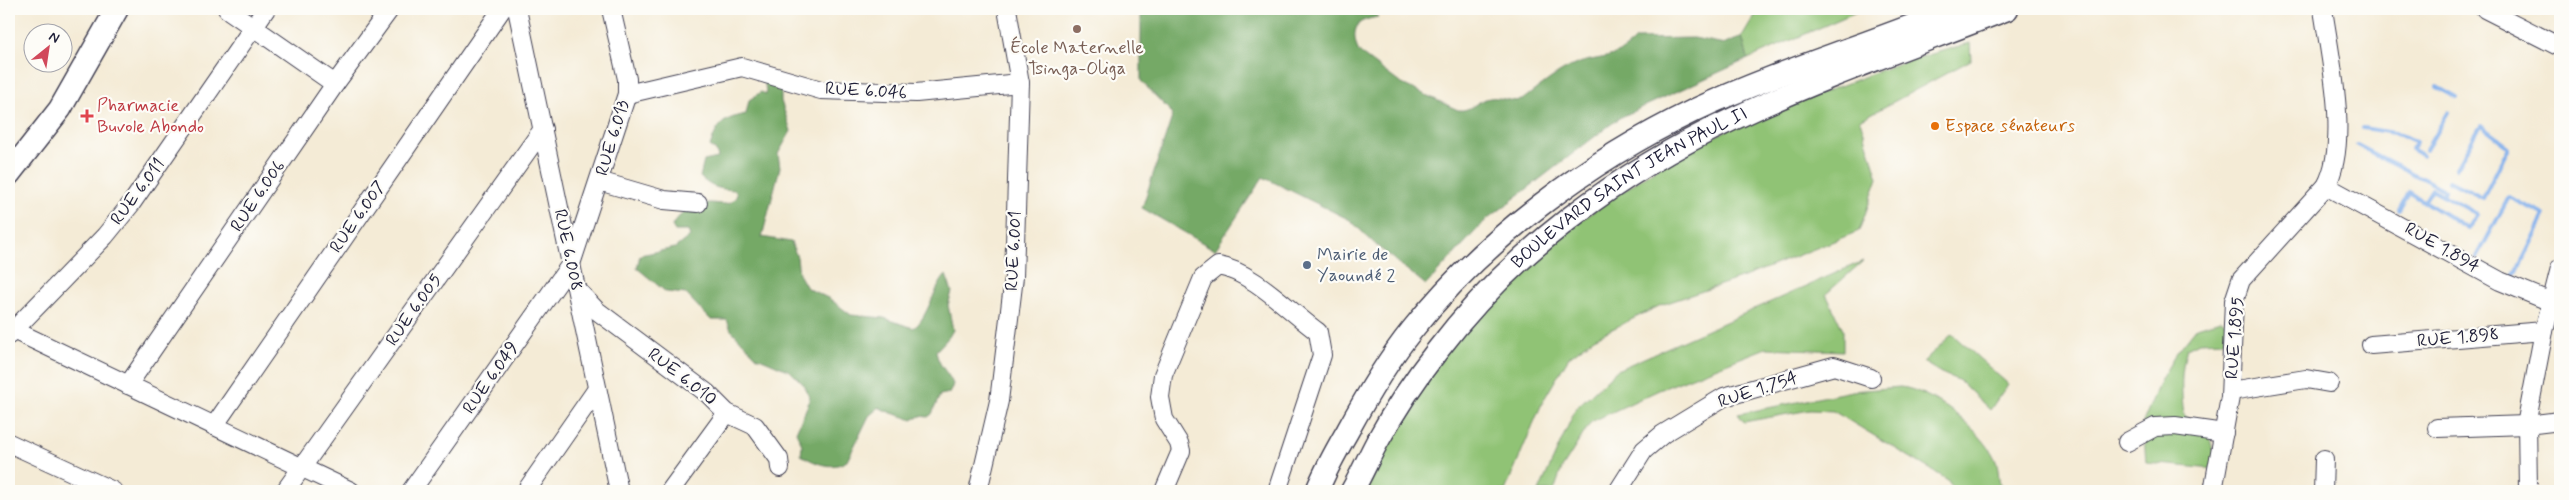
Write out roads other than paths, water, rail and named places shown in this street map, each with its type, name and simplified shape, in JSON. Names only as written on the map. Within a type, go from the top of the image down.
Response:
[{"type":"main road","points":[[9,174],[60,109],[117,9]]},
{"type":"main road","name":"BOULEVARD SAINT JEAN PAUL II","points":[[1317,491],[1361,405],[1411,331],[1448,289],[1476,262],[1514,228],[1568,186],[1627,146],[1696,110],[1955,9]]},
{"type":"main road","name":"BOULEVARD SAINT JEAN PAUL II","points":[[1352,491],[1378,441],[1438,350],[1504,275],[1541,241],[1579,211],[1623,180],[1732,119],[2007,9]]},
{"type":"street","points":[[227,9],[335,84]]},
{"type":"street","name":"RUE 6.011","points":[[10,331],[105,236],[131,204],[266,9]]},
{"type":"street","name":"RUE 6.006","points":[[128,385],[335,84],[390,9]]},
{"type":"street","name":"RUE 6.007","points":[[214,426],[502,9]]},
{"type":"street","name":"RUE 6.008","points":[[518,9],[619,491]]},
{"type":"street","name":"RUE 6.013","points":[[571,264],[627,94],[627,79],[611,9]]},
{"type":"street","name":"RUE 6.001","points":[[978,491],[1000,400],[1014,277],[1020,83],[1007,9]]},
{"type":"street","points":[[2323,9],[2339,143],[2333,174],[2326,186]]},
{"type":"street","points":[[2485,9],[2560,47]]},
{"type":"street","name":"RUE 6.046","points":[[627,94],[742,67],[821,90],[916,93],[1020,83]]},
{"type":"street","name":"RUE 6.005","points":[[284,491],[543,129]]},
{"type":"street","points":[[599,180],[664,200],[698,203]]},
{"type":"street","name":"RUE 1.894","points":[[2326,186],[2500,281],[2556,302]]},
{"type":"street","name":"RUE 1.895","points":[[2213,491],[2231,391],[2234,301],[2241,280],[2326,186]]},
{"type":"street","name":"RUE 6.049","points":[[410,491],[571,264]]},
{"type":"street","points":[[1164,491],[1181,451],[1164,419],[1160,397],[1163,375],[1203,278],[1218,266],[1228,267],[1248,278],[1318,332],[1322,355],[1277,491]]},
{"type":"street","points":[[2528,491],[2527,425],[2544,331],[2556,302],[2560,268]]},
{"type":"street","name":"RUE 6.010","points":[[576,290],[596,310],[707,393],[727,413],[755,426],[779,460],[780,468]]},
{"type":"street","points":[[10,331],[351,491]]},
{"type":"street","name":"RUE 1.898","points":[[2372,346],[2544,331]]},
{"type":"street","name":"RUE 1.754","points":[[1618,491],[1644,450],[1663,434],[1724,397],[1834,366],[1871,378]]},
{"type":"street","points":[[2231,391],[2306,379],[2329,383]]},
{"type":"street","points":[[526,491],[597,389]]},
{"type":"street","points":[[670,491],[727,413]]},
{"type":"street","points":[[2437,428],[2527,425],[2557,421]]},
{"type":"street","points":[[2127,442],[2155,427],[2175,426],[2224,433]]},
{"type":"street","points":[[9,443],[113,491]]},
{"type":"street","points":[[2323,491],[2324,459]]},
{"type":"waterway","points":[[2437,87],[2457,98]]},
{"type":"waterway","points":[[2426,150],[2448,112]]},
{"type":"waterway","points":[[2449,181],[2483,198],[2509,147],[2481,126]]},
{"type":"waterway","points":[[2363,128],[2400,134],[2416,142],[2411,149],[2423,156]]},
{"type":"waterway","points":[[2456,168],[2479,129]]},
{"type":"waterway","points":[[2357,145],[2445,190],[2443,195]]},
{"type":"waterway","points":[[2399,210],[2409,192],[2468,229],[2477,214],[2432,189],[2424,202]]},
{"type":"waterway","points":[[2477,257],[2509,197],[2545,215],[2513,279]]},
{"type":"place","name":"École Maternelle Tsinga-Oliga","points":[[1077,29]]},
{"type":"place","name":"Pharmacie Buvole Abondo","points":[[87,116]]},
{"type":"place","name":"Espace sénateurs","points":[[1935,126]]},
{"type":"place","name":"Mairie de Yaoundé 2","points":[[1307,265]]}]
